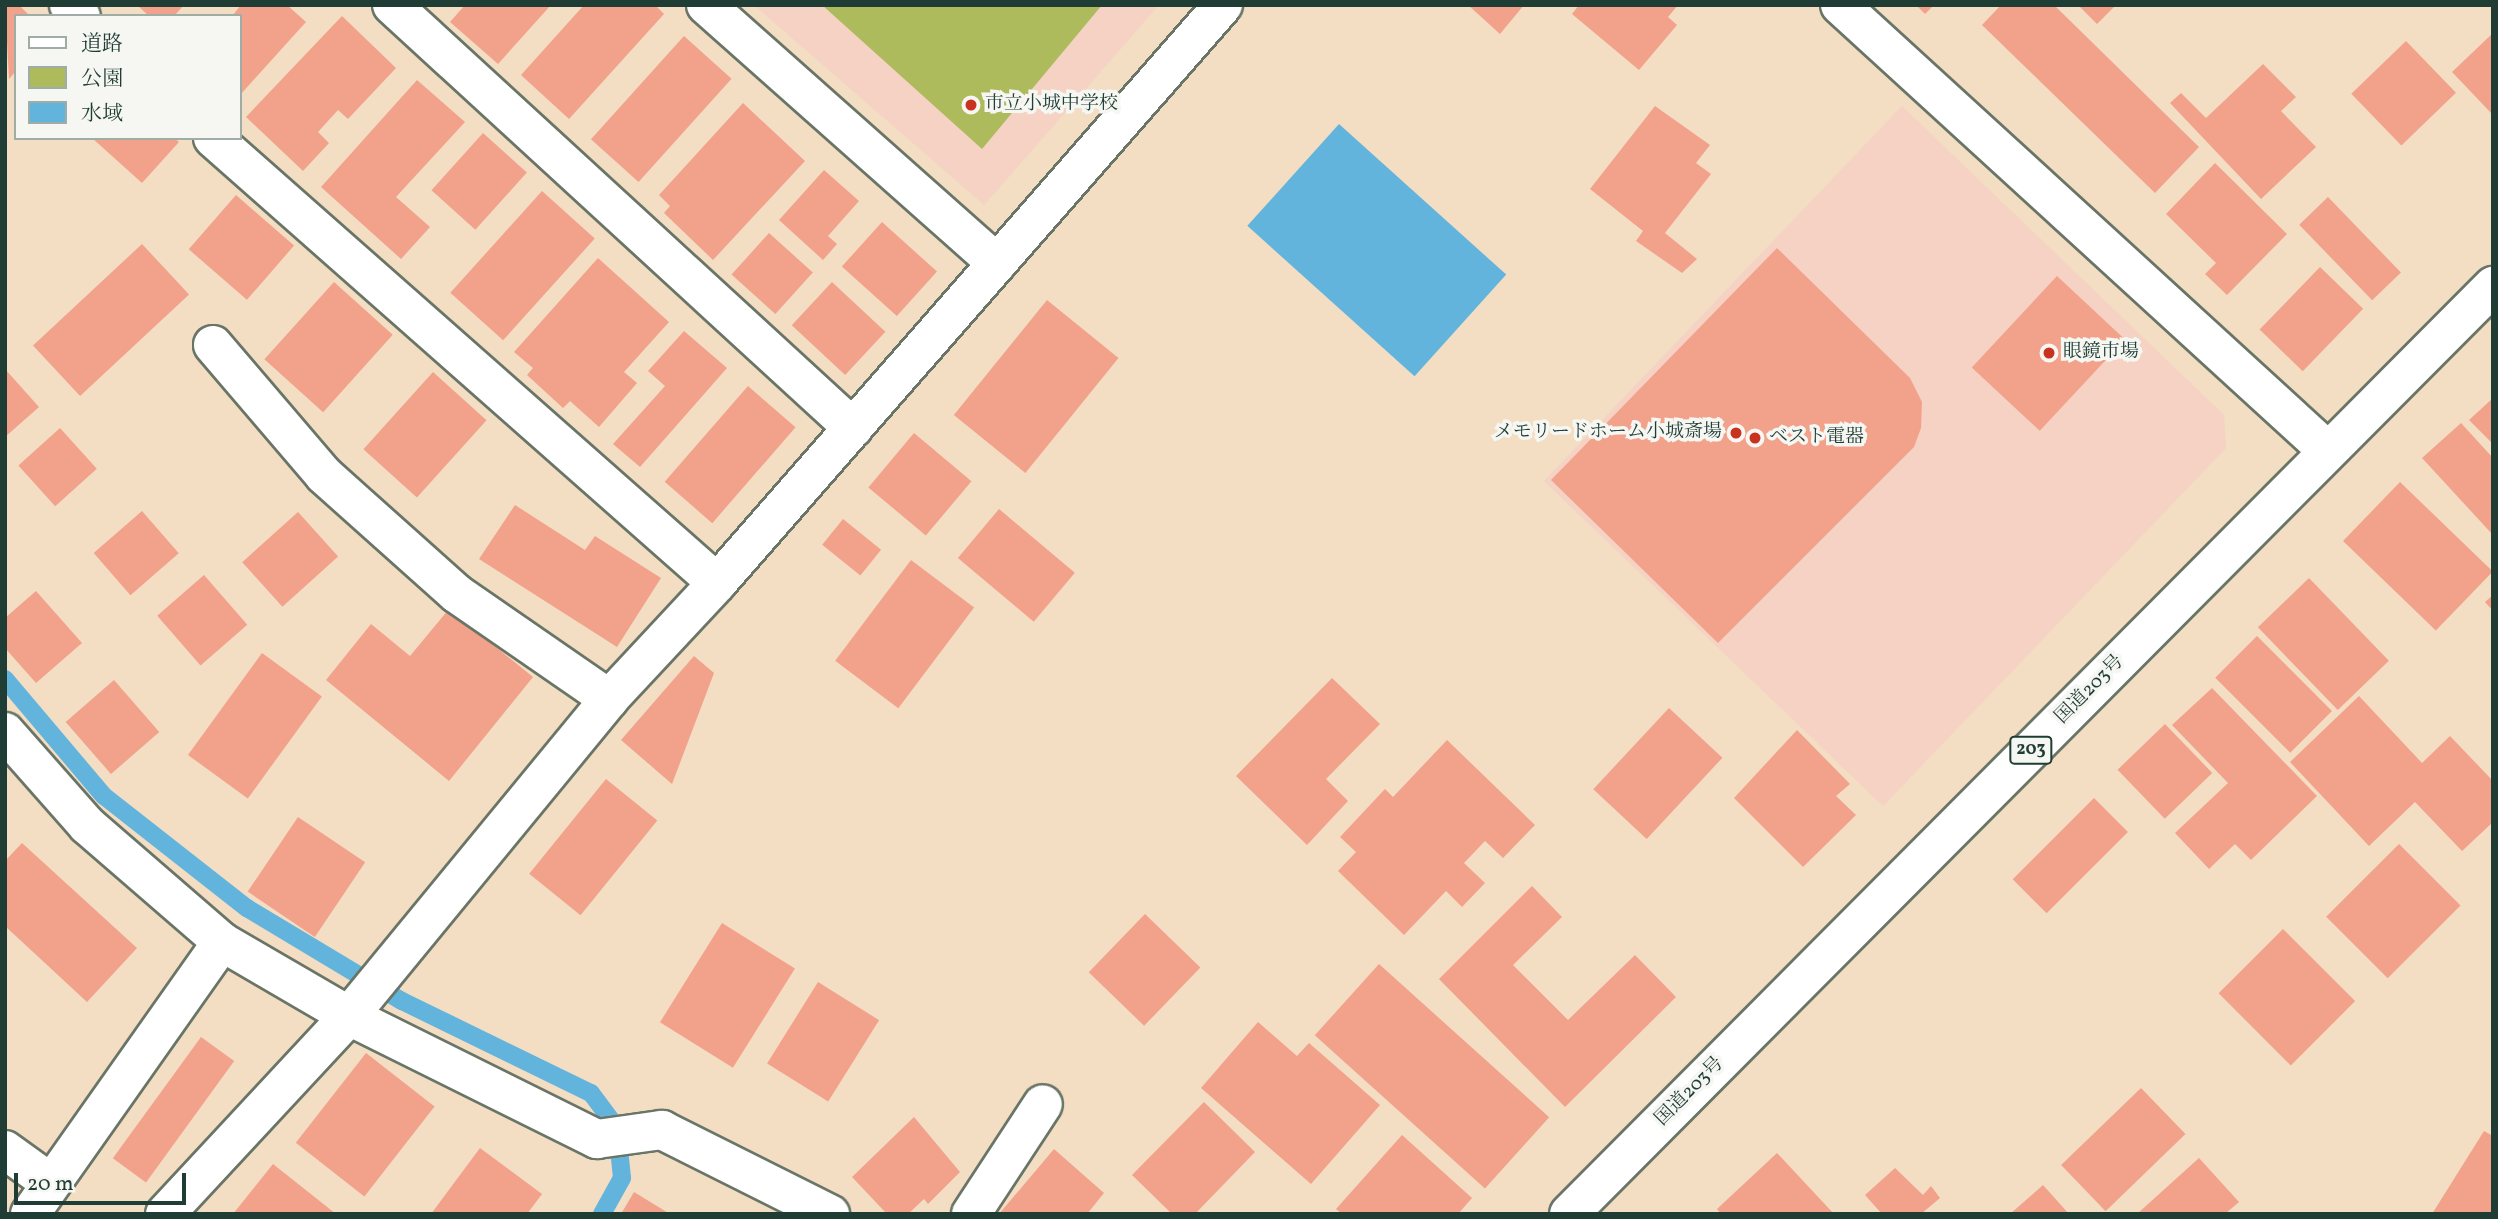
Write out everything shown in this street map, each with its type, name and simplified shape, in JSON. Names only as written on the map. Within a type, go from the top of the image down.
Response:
[{"type":"main road","points":[[392,5],[853,428]]},
{"type":"main road","points":[[706,5],[997,263]]},
{"type":"main road","points":[[165,1214],[349,1016],[609,699],[717,583],[1223,5]]},
{"type":"main road","points":[[1840,5],[2328,451]]},
{"type":"main road","points":[[215,140],[717,583]]},
{"type":"main road","name":"国道203号","points":[[1569,1214],[2493,286]]},
{"type":"main road","points":[[213,345],[324,475],[447,584],[609,699]]},
{"type":"main road","points":[[5,732],[88,825],[222,942],[349,1016],[597,1139],[662,1130],[831,1214]]},
{"type":"main road","points":[[5,1150],[39,1198],[222,942]]},
{"type":"main road","points":[[971,1214],[1043,1104]]},
{"type":"shaded area","name":"市立小城中学校","points":[[754,5],[1159,5],[984,205]]},
{"type":"shaded area","points":[[1902,106],[2224,415],[2226,448],[1883,806],[1544,481]]},
{"type":"green space","points":[[822,5],[1102,5],[982,149]]},
{"type":"water","points":[[1339,124],[1506,275],[1415,376],[1247,226]]},
{"type":"building","points":[[5,5],[19,5],[28,14],[14,14],[14,73],[9,79]]},
{"type":"building","points":[[137,5],[184,5],[176,14],[147,14]]},
{"type":"building","points":[[241,5],[287,5],[306,22],[242,93],[242,14],[234,14]]},
{"type":"building","points":[[465,5],[551,5],[498,64],[450,22]]},
{"type":"building","points":[[584,5],[655,5],[664,14],[569,119],[521,75]]},
{"type":"building","points":[[1468,5],[1524,5],[1500,34]]},
{"type":"building","points":[[1579,5],[1678,5],[1668,17],[1677,25],[1639,70],[1572,14]]},
{"type":"building","points":[[1916,5],[1934,5],[1925,14]]},
{"type":"building","points":[[2001,5],[2054,5],[2199,147],[2155,193],[1982,25]]},
{"type":"building","points":[[2078,5],[2116,5],[2097,24]]},
{"type":"building","points":[[342,16],[396,68],[348,119],[338,110],[318,132],[329,143],[303,171],[246,117]]},
{"type":"building","points":[[2493,33],[2493,115],[2452,72]]},
{"type":"building","points":[[684,36],[732,79],[639,182],[591,139]]},
{"type":"building","points":[[2406,41],[2456,93],[2401,146],[2351,94]]},
{"type":"building","points":[[2263,64],[2296,97],[2281,111],[2316,147],[2261,199],[2170,103],[2181,93],[2206,118]]},
{"type":"building","points":[[417,80],[465,122],[396,197],[430,227],[401,259],[321,187]]},
{"type":"building","points":[[743,103],[805,161],[713,260],[664,213],[670,206],[659,195]]},
{"type":"building","points":[[1655,106],[1710,145],[1696,163],[1711,174],[1665,233],[1697,259],[1682,273],[1636,241],[1643,231],[1590,189]]},
{"type":"building","points":[[483,133],[527,172],[475,230],[431,190]]},
{"type":"building","points":[[94,140],[179,142],[142,183]]},
{"type":"building","points":[[2215,163],[2287,234],[2227,295],[2205,274],[2216,263],[2166,214]]},
{"type":"building","points":[[824,170],[859,201],[828,236],[837,244],[823,260],[779,220]]},
{"type":"building","points":[[542,191],[595,239],[503,340],[450,293]]},
{"type":"building","points":[[236,195],[294,246],[247,300],[189,249]]},
{"type":"building","points":[[2328,197],[2401,273],[2372,300],[2299,225]]},
{"type":"building","points":[[882,222],[937,272],[897,316],[842,267]]},
{"type":"building","points":[[769,233],[813,272],[775,314],[732,275]]},
{"type":"building","points":[[142,244],[189,294],[80,396],[33,346]]},
{"type":"building","name":"ベスト電器","points":[[1777,248],[1910,378],[1922,402],[1921,428],[1914,447],[1718,643],[1551,480]]},
{"type":"building","points":[[598,258],[669,322],[624,372],[637,383],[599,427],[570,401],[563,408],[527,375],[533,368],[514,352]]},
{"type":"building","points":[[2320,267],[2363,309],[2303,371],[2260,330]]},
{"type":"building","name":"眼鏡市場","points":[[2057,276],[2125,339],[2040,431],[1972,367]]},
{"type":"building","points":[[334,282],[393,335],[323,412],[264,359]]},
{"type":"building","points":[[832,282],[885,332],[845,375],[792,325]]},
{"type":"building","points":[[1047,300],[1118,358],[1025,473],[954,415]]},
{"type":"building","points":[[684,331],[727,368],[640,467],[613,444],[665,386],[648,371]]},
{"type":"building","points":[[5,369],[39,407],[5,437]]},
{"type":"building","points":[[433,372],[487,420],[417,497],[363,449]]},
{"type":"building","points":[[748,386],[796,427],[712,523],[665,482]]},
{"type":"building","points":[[2493,398],[2493,444],[2469,420]]},
{"type":"building","points":[[2461,423],[2493,458],[2493,535],[2422,458]]},
{"type":"building","points":[[60,428],[97,469],[55,506],[18,465]]},
{"type":"building","points":[[914,433],[971,481],[926,536],[868,487]]},
{"type":"building","points":[[2400,482],[2493,572],[2436,631],[2343,541]]},
{"type":"building","points":[[515,505],[585,550],[595,536],[661,578],[617,647],[479,559]]},
{"type":"building","points":[[999,509],[1075,573],[1034,622],[958,558]]},
{"type":"building","points":[[142,511],[179,553],[130,595],[94,553]]},
{"type":"building","points":[[298,512],[338,557],[282,607],[242,562]]},
{"type":"building","points":[[843,519],[881,550],[860,575],[822,545]]},
{"type":"building","points":[[911,560],[974,608],[898,708],[835,661]]},
{"type":"building","points":[[204,575],[247,625],[201,665],[157,616]]},
{"type":"building","points":[[2309,578],[2389,661],[2338,710],[2258,627]]},
{"type":"building","points":[[36,591],[82,643],[36,683],[5,648],[5,618]]},
{"type":"building","points":[[2493,595],[2493,611],[2485,602]]},
{"type":"building","points":[[449,609],[533,677],[449,781],[326,680],[371,624],[410,656]]},
{"type":"building","points":[[2257,636],[2332,711],[2290,753],[2215,678]]},
{"type":"building","points":[[262,653],[322,696],[248,798],[188,755]]},
{"type":"building","points":[[694,656],[714,673],[672,784],[621,740]]},
{"type":"building","points":[[1332,678],[1380,724],[1326,779],[1348,801],[1307,845],[1236,776]]},
{"type":"building","points":[[114,680],[159,732],[111,774],[66,722]]},
{"type":"building","points":[[2212,688],[2317,796],[2251,860],[2235,844],[2209,869],[2175,833],[2228,783],[2172,725]]},
{"type":"building","points":[[2359,696],[2422,763],[2450,736],[2493,781],[2493,822],[2462,851],[2415,802],[2369,846],[2290,762]]},
{"type":"building","points":[[1669,708],[1722,758],[1647,839],[1593,789]]},
{"type":"building","points":[[2165,724],[2212,773],[2165,819],[2118,770]]},
{"type":"building","points":[[1797,730],[1850,784],[1836,796],[1856,815],[1803,867],[1734,798]]},
{"type":"building","points":[[1447,740],[1535,825],[1503,858],[1485,841],[1464,863],[1485,883],[1462,907],[1446,891],[1404,935],[1338,871],[1356,852],[1340,837],[1385,789],[1393,797]]},
{"type":"building","points":[[606,779],[657,821],[581,915],[529,874]]},
{"type":"building","points":[[2094,798],[2128,832],[2047,913],[2013,879]]},
{"type":"building","points":[[298,817],[365,862],[315,937],[248,892]]},
{"type":"building","points":[[22,843],[137,948],[87,1002],[5,926],[5,861]]},
{"type":"building","points":[[2399,844],[2461,906],[2388,978],[2326,917]]},
{"type":"building","points":[[1532,886],[1562,917],[1513,965],[1568,1020],[1635,955],[1676,997],[1565,1107],[1439,979]]},
{"type":"building","points":[[1145,914],[1200,967],[1144,1026],[1089,972]]},
{"type":"building","points":[[722,923],[795,969],[733,1068],[660,1022]]},
{"type":"building","points":[[2283,929],[2355,1001],[2291,1065],[2219,993]]},
{"type":"building","points":[[1379,964],[1549,1117],[1485,1189],[1315,1035]]},
{"type":"building","points":[[818,982],[879,1020],[828,1102],[767,1063]]},
{"type":"building","points":[[1258,1022],[1297,1056],[1309,1043],[1380,1105],[1311,1184],[1201,1088]]},
{"type":"building","points":[[201,1037],[234,1061],[146,1182],[113,1158]]},
{"type":"building","points":[[366,1053],[435,1107],[364,1196],[296,1143]]},
{"type":"building","points":[[2141,1088],[2185,1134],[2106,1211],[2061,1165]]},
{"type":"building","points":[[1204,1102],[1255,1152],[1195,1214],[1172,1214],[1132,1175]]},
{"type":"building","points":[[914,1117],[960,1172],[928,1204],[924,1199],[908,1214],[887,1214],[852,1177]]},
{"type":"building","points":[[2484,1131],[2493,1136],[2493,1214],[2432,1214]]},
{"type":"building","points":[[1402,1135],[1472,1198],[1458,1214],[1342,1214],[1336,1209]]},
{"type":"building","points":[[480,1148],[542,1194],[527,1214],[431,1214]]},
{"type":"building","points":[[1054,1149],[1104,1193],[1087,1214],[999,1214]]},
{"type":"building","points":[[1777,1153],[1834,1214],[1721,1214],[1717,1209]]},
{"type":"building","points":[[2199,1158],[2239,1202],[2225,1214],[2137,1214]]},
{"type":"building","points":[[273,1164],[336,1214],[233,1214]]},
{"type":"building","points":[[1895,1168],[1923,1195],[1931,1186],[1940,1198],[1921,1214],[1882,1214],[1865,1195]]},
{"type":"building","points":[[2043,1185],[2069,1214],[2010,1214]]},
{"type":"building","points":[[634,1192],[670,1214],[621,1214]]},
{"type":"waterway","points":[[5,679],[104,796],[247,908],[402,1001],[591,1093],[617,1128],[622,1178],[602,1214]]},
{"type":"place","name":"市立小城中学校","points":[[971,105]]},
{"type":"place","name":"眼鏡市場","points":[[2049,353]]},
{"type":"place","name":"メモリードホーム小城斎場","points":[[1736,433]]},
{"type":"place","name":"ベスト電器","points":[[1755,438]]}]
